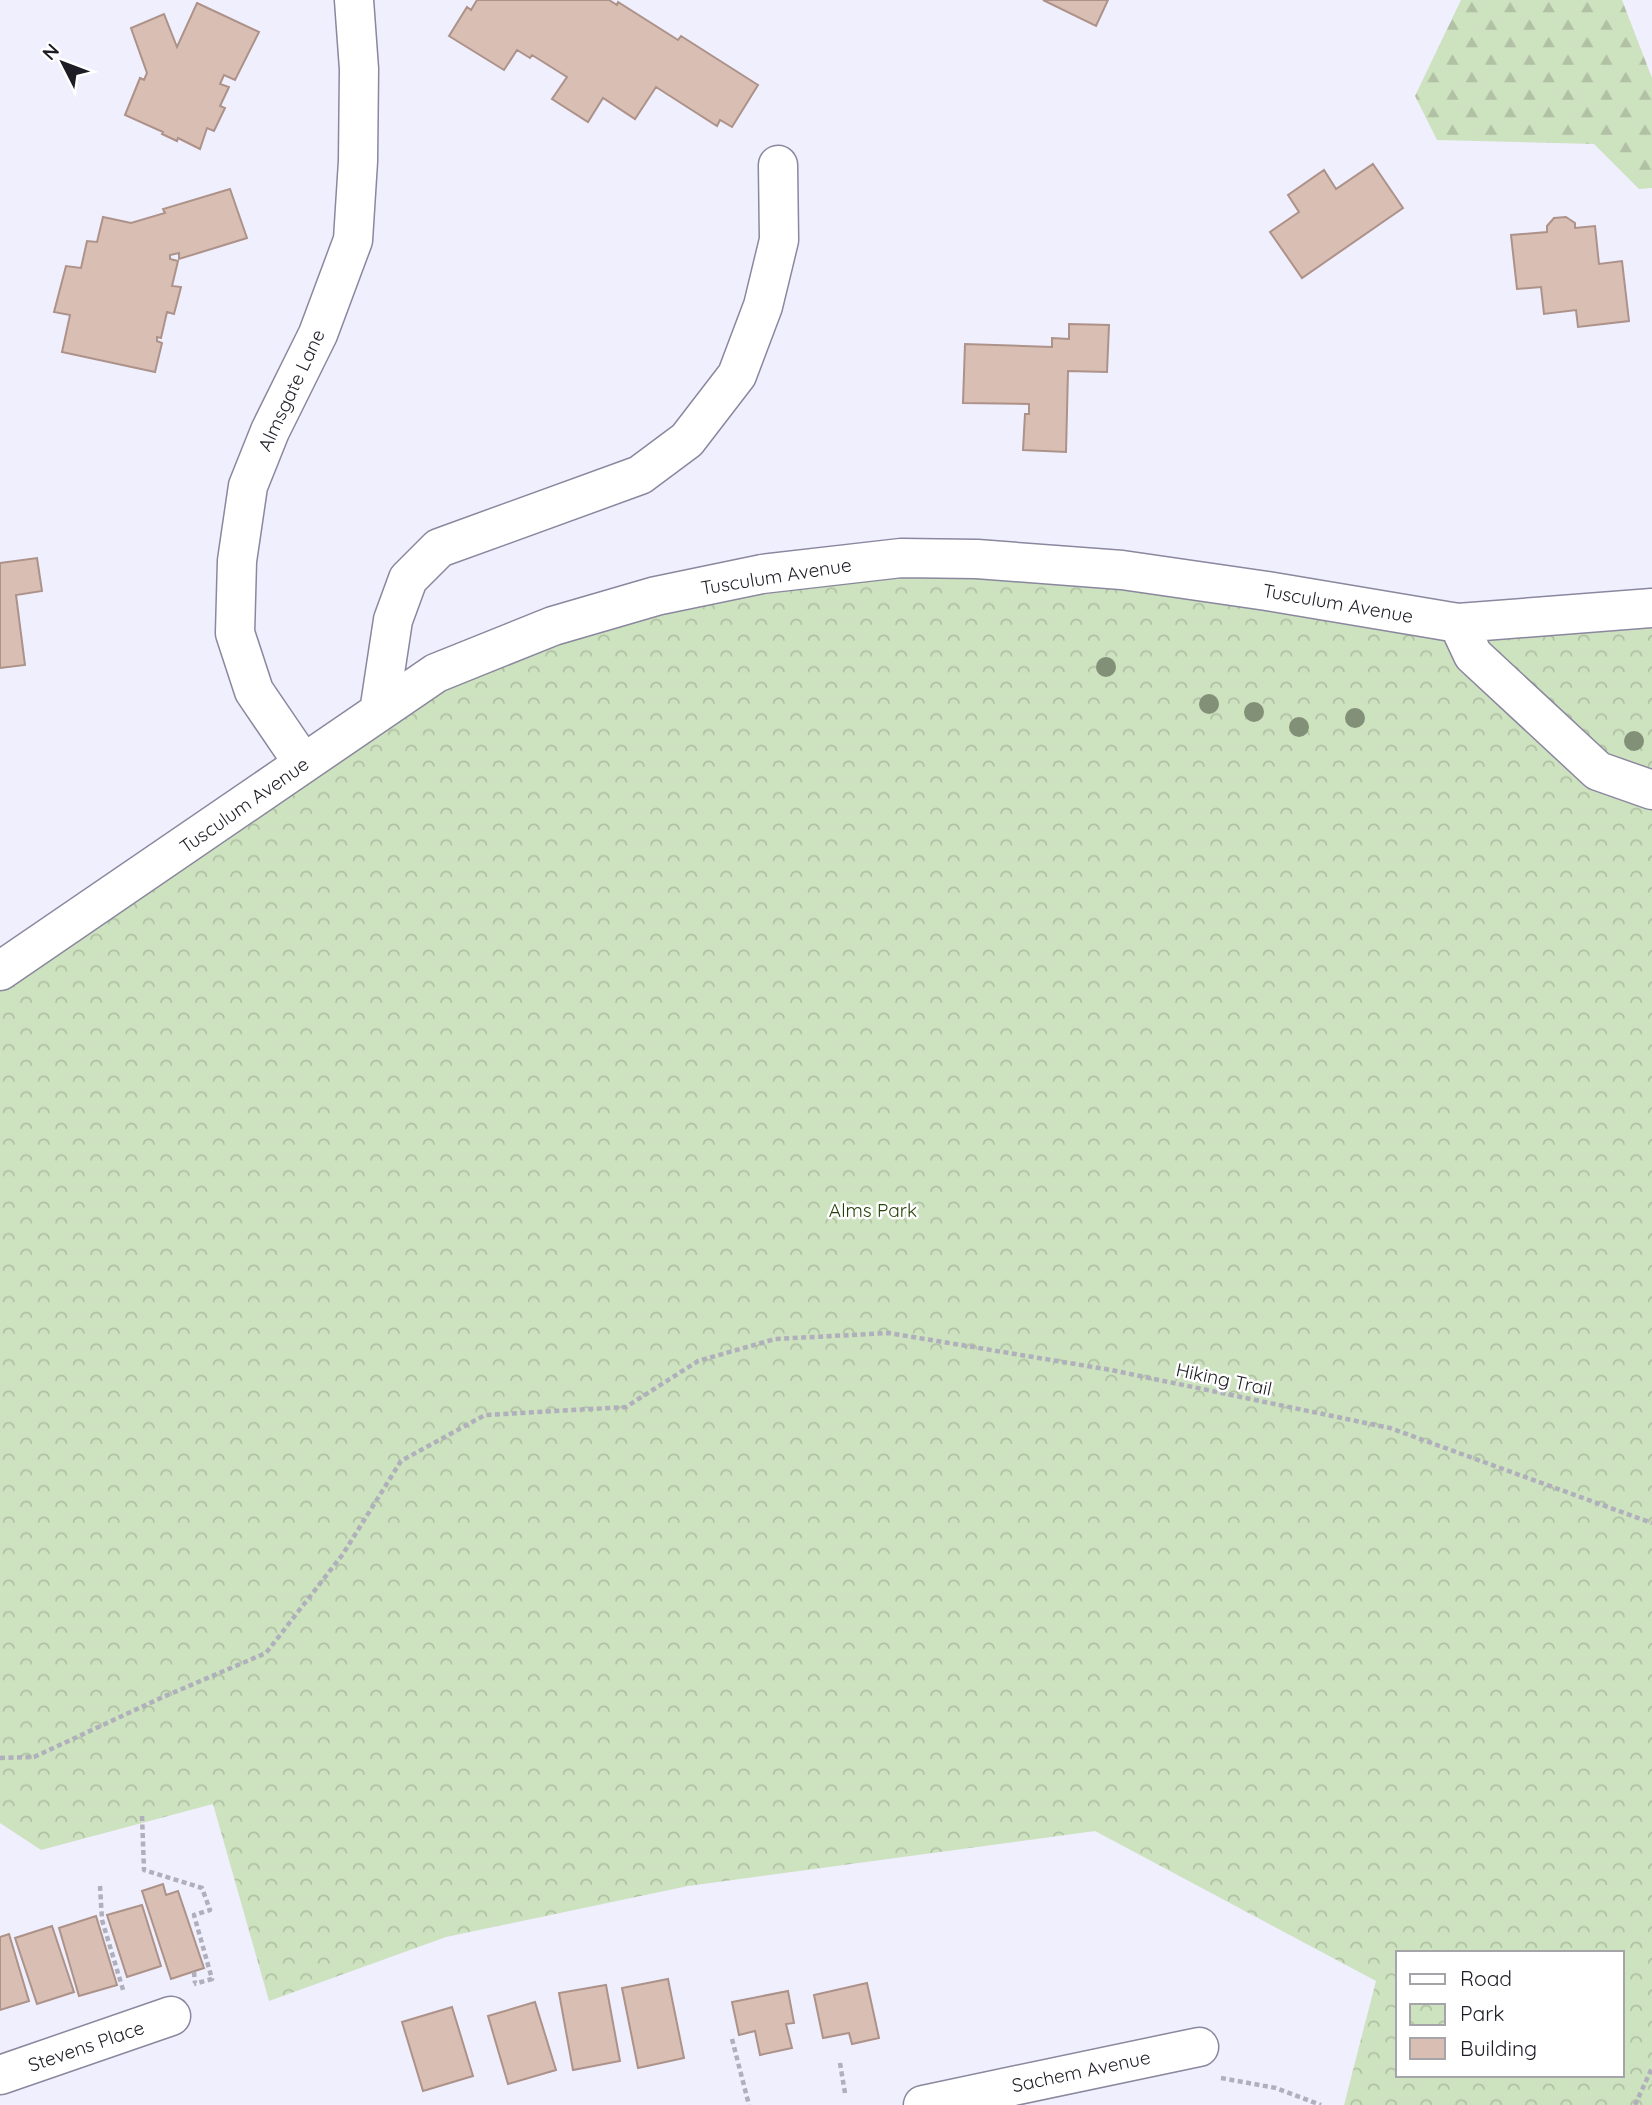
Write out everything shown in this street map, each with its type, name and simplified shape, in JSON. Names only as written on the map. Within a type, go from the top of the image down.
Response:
[{"type":"street","name":"Almsgate Lane","points":[[303,764],[254,691],[235,633],[237,561],[248,486],[270,431],[318,334],[353,240],[359,161],[359,82],[354,0]]},
{"type":"street","points":[[379,712],[393,620],[408,579],[439,548],[640,475],[687,440],[737,375],[763,306],[779,240],[778,165]]},
{"type":"street","name":"Tusculum Avenue","points":[[0,971],[436,673],[565,622],[656,596],[762,574],[901,558],[977,559],[1122,570],[1458,623],[1652,608]]},
{"type":"street","points":[[1458,623],[1473,655],[1598,771],[1652,790]]},
{"type":"street","name":"Stevens Place","points":[[0,2075],[136,2029],[179,2002]]},
{"type":"street","name":"Sachem Avenue","points":[[923,2105],[1208,2062]]},
{"type":"path","name":"Hiking Trail","points":[[0,1758],[34,1757],[266,1653],[343,1554],[401,1461],[473,1421],[485,1415],[626,1407],[698,1361],[775,1339],[889,1333],[1111,1370],[1363,1422],[1390,1428],[1652,1523]]},
{"type":"path","points":[[142,1816],[144,1870],[201,1888],[210,1910],[194,1915],[212,1979],[195,1984],[179,2002]]},
{"type":"path","points":[[100,1886],[102,1920],[136,2029]]},
{"type":"path","points":[[194,1972],[195,1984]]},
{"type":"path","points":[[732,2039],[750,2105]]},
{"type":"path","points":[[1208,2062],[1321,2105]]},
{"type":"path","points":[[840,2063],[845,2093]]},
{"type":"path","points":[[1635,2105],[1652,2068]]},
{"type":"green space","points":[[1461,0],[1622,0],[1652,78],[1652,188],[1639,189],[1594,144],[1437,140],[1415,96]]},
{"type":"green space","name":"Alms Park","points":[[901,558],[1458,623],[1652,608],[1652,2105],[1344,2105],[1376,1981],[1095,1831],[688,1886],[446,1937],[269,2001],[213,1804],[41,1850],[0,1823],[0,971],[303,763],[553,626]]},
{"type":"building","points":[[477,0],[609,0],[617,5],[618,2],[678,40],[681,36],[758,85],[732,127],[720,120],[717,126],[656,87],[635,119],[603,98],[588,122],[552,99],[567,77],[532,55],[530,58],[517,50],[504,70],[449,36],[467,7],[471,10]]},
{"type":"building","points":[[1043,0],[1108,0],[1096,26]]},
{"type":"building","points":[[197,3],[259,32],[235,80],[224,75],[220,84],[229,87],[220,106],[225,108],[214,131],[207,128],[200,149],[178,138],[177,141],[125,115],[140,78],[144,80],[147,73],[131,28],[164,14],[177,47]]},
{"type":"building","points":[[1373,164],[1403,208],[1302,278],[1270,232],[1299,212],[1288,195],[1324,170],[1336,189]]},
{"type":"building","points":[[230,189],[247,238],[179,259],[179,253],[170,255],[170,259],[178,261],[172,286],[181,287],[174,314],[167,312],[161,338],[157,337],[157,341],[162,343],[155,372],[62,352],[70,315],[54,312],[66,266],[81,268],[87,241],[97,242],[103,217],[131,223],[165,213],[163,209]]},
{"type":"building","points":[[1566,217],[1575,223],[1575,228],[1595,226],[1599,264],[1622,261],[1629,321],[1578,327],[1576,310],[1544,314],[1541,287],[1517,289],[1511,235],[1547,232],[1547,226],[1554,218]]},
{"type":"building","points":[[1069,324],[1109,325],[1107,372],[1068,371],[1066,452],[1023,450],[1025,414],[1029,414],[1029,404],[963,403],[965,344],[1052,347],[1052,338],[1069,339]]},
{"type":"building","points":[[37,558],[42,591],[16,595],[25,665],[0,668],[0,563]]},
{"type":"building","points":[[163,1884],[166,1895],[178,1891],[204,1968],[171,1979],[142,1891]]},
{"type":"building","points":[[142,1905],[161,1966],[127,1977],[107,1915]]},
{"type":"building","points":[[96,1916],[117,1985],[79,1996],[59,1928]]},
{"type":"building","points":[[52,1926],[74,1992],[37,2004],[15,1938]]},
{"type":"building","points":[[9,1934],[29,2001],[0,2010],[0,1937]]},
{"type":"building","points":[[668,1979],[684,2058],[638,2068],[622,1988]]},
{"type":"building","points":[[867,1983],[879,2038],[852,2044],[849,2033],[823,2038],[814,1995]]},
{"type":"building","points":[[606,1985],[620,2061],[573,2070],[559,1993]]},
{"type":"building","points":[[788,1991],[794,2023],[786,2024],[792,2048],[760,2055],[755,2031],[739,2035],[732,2002]]},
{"type":"building","points":[[535,2002],[556,2070],[508,2084],[488,2016]]},
{"type":"building","points":[[452,2007],[473,2076],[423,2091],[402,2022]]}]
